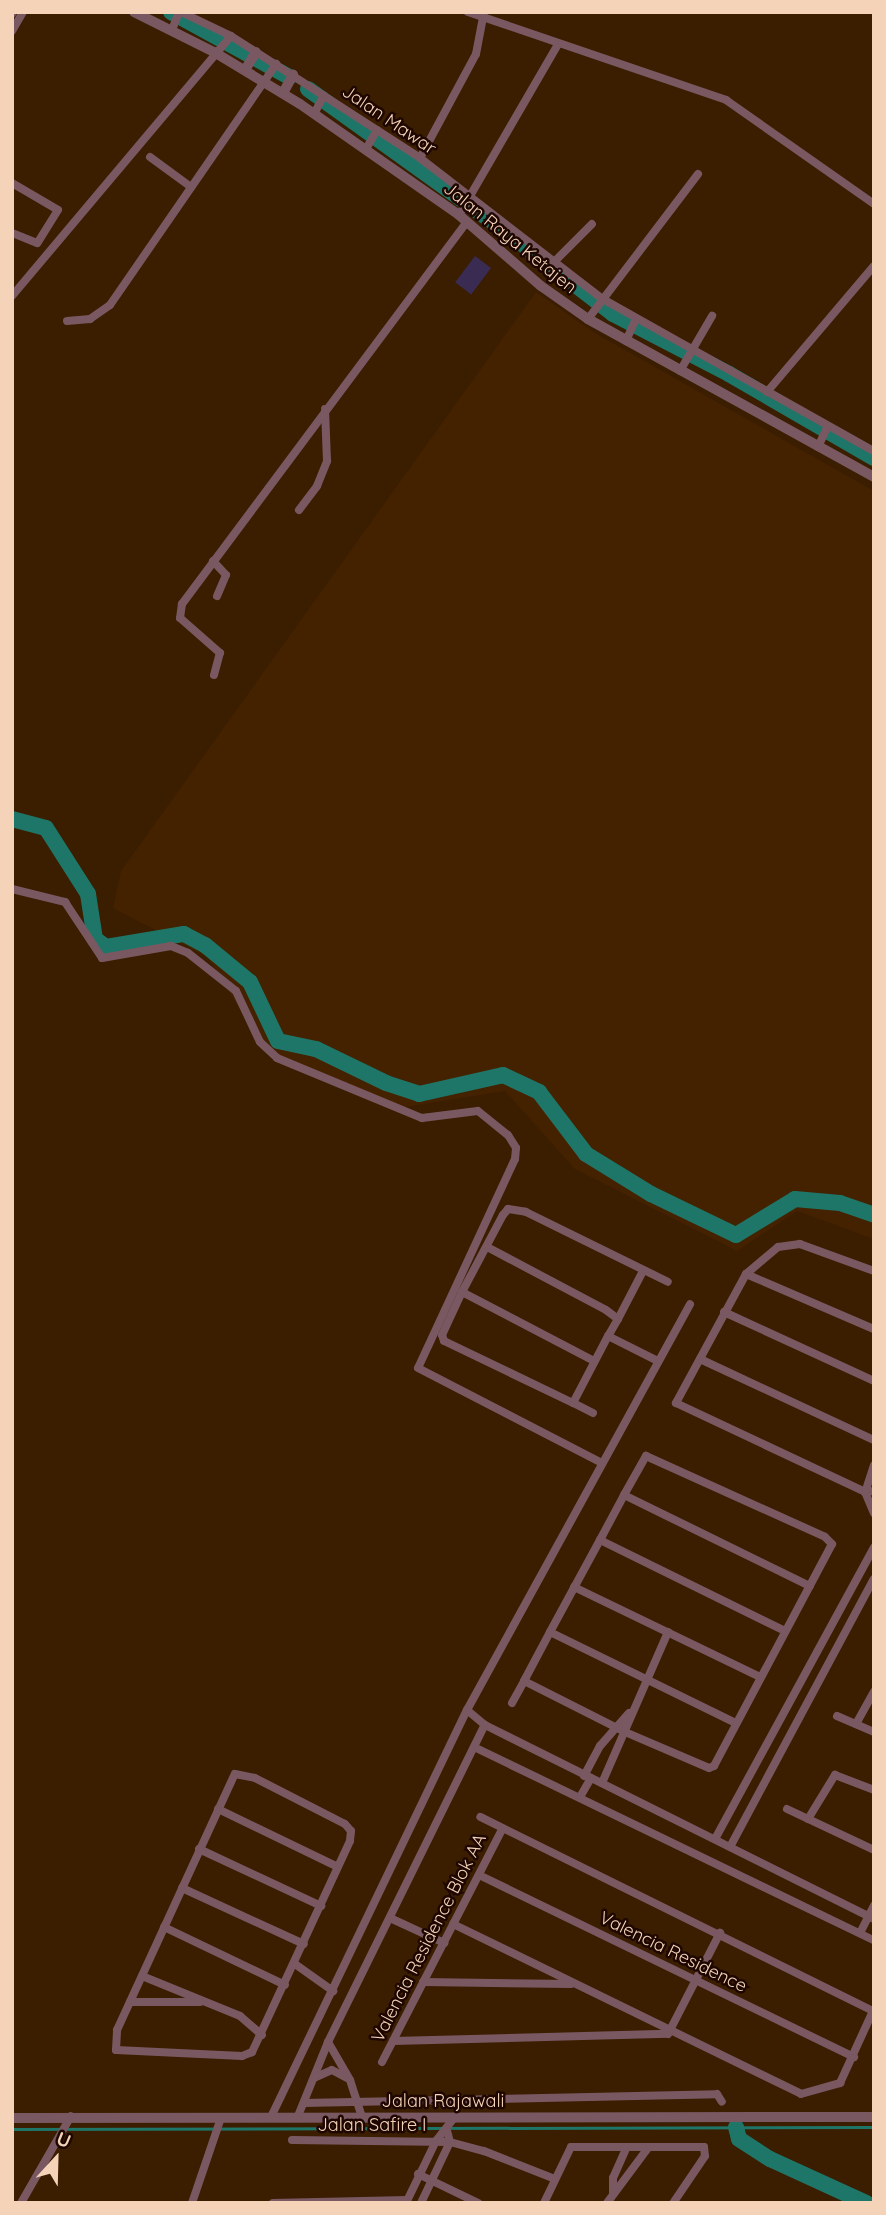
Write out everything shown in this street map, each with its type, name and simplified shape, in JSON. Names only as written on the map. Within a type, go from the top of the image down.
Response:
[{"type":"street","points":[[12,31],[23,12]]},
{"type":"street","name":"Jalan Raya Ketajen","points":[[134,12],[177,19],[217,50],[272,72],[285,90],[320,103],[368,145],[463,216],[541,286],[590,316],[631,329],[682,367],[874,477]]},
{"type":"street","points":[[468,12],[726,100],[874,204]]},
{"type":"street","points":[[420,158],[476,54],[484,16]]},
{"type":"street","name":"Jalan Mawar","points":[[177,19],[230,37],[250,61],[272,72],[293,76],[320,103],[376,131],[420,158],[600,300],[631,329],[690,351],[767,391],[827,428],[874,451]]},
{"type":"street","points":[[12,296],[230,37]]},
{"type":"street","points":[[215,675],[220,653],[179,613],[213,561],[463,216],[558,44]]},
{"type":"street","points":[[66,321],[90,319],[107,309],[272,72]]},
{"type":"street","points":[[285,90],[293,76]]},
{"type":"street","points":[[368,145],[376,131]]},
{"type":"street","points":[[150,157],[191,187]]},
{"type":"street","points":[[590,316],[698,174]]},
{"type":"street","points":[[12,183],[58,209],[37,243],[13,234]]},
{"type":"street","points":[[553,263],[592,224]]},
{"type":"street","points":[[767,391],[874,266]]},
{"type":"street","points":[[682,367],[712,316]]},
{"type":"street","points":[[299,510],[324,474],[325,409]]},
{"type":"street","points":[[819,444],[827,428]]},
{"type":"street","points":[[213,561],[226,575],[217,596]]},
{"type":"street","points":[[12,889],[65,902],[102,958],[171,946],[188,953],[236,991],[260,1042],[277,1058],[422,1118],[478,1111],[508,1135],[516,1148],[515,1160],[418,1368],[602,1463]]},
{"type":"street","points":[[593,1413],[444,1341],[442,1335],[462,1292],[489,1248],[503,1215],[514,1209],[668,1282]]},
{"type":"street","points":[[870,1491],[680,1408],[677,1400],[746,1274],[778,1247],[793,1243],[872,1271]]},
{"type":"street","points":[[489,1248],[618,1319]]},
{"type":"street","points":[[573,1403],[643,1271]]},
{"type":"street","points":[[746,1274],[874,1329]]},
{"type":"street","points":[[462,1292],[594,1361]]},
{"type":"street","points":[[271,2117],[467,1710],[690,1304]]},
{"type":"street","points":[[724,1312],[874,1381]]},
{"type":"street","points":[[608,1336],[658,1361]]},
{"type":"street","points":[[700,1359],[874,1440]]},
{"type":"street","points":[[512,1703],[645,1457],[652,1455],[825,1537],[831,1548],[717,1762],[709,1768],[625,1732],[524,1681]]},
{"type":"street","points":[[874,1465],[870,1491],[874,1513]]},
{"type":"street","points":[[624,1495],[810,1586]]},
{"type":"street","points":[[600,1539],[785,1631]]},
{"type":"street","points":[[715,1839],[874,1547]]},
{"type":"street","points":[[730,1847],[874,1579]]},
{"type":"street","points":[[575,1587],[760,1677]]},
{"type":"street","points":[[550,1632],[736,1723]]},
{"type":"street","points":[[602,1783],[625,1732],[630,1712],[668,1632]]},
{"type":"street","points":[[856,1724],[874,1692]]},
{"type":"street","points":[[467,1710],[485,1725],[871,1917]]},
{"type":"street","points":[[580,1797],[597,1751],[630,1712]]},
{"type":"street","points":[[837,1716],[874,1732]]},
{"type":"street","points":[[298,2116],[328,2042],[485,1725]]},
{"type":"street","points":[[474,1747],[874,1940]]},
{"type":"street","points":[[597,1751],[613,1758]]},
{"type":"street","points":[[235,1773],[255,1778],[345,1824],[351,1831],[349,1841],[295,1964],[252,2052],[242,2056],[125,2053],[113,2045],[218,1809],[235,1773]]},
{"type":"street","points":[[808,1819],[837,1774],[874,1790]]},
{"type":"street","points":[[218,1809],[338,1867]]},
{"type":"street","points":[[787,1809],[874,1850]]},
{"type":"street","points":[[453,1924],[801,2094],[838,2084],[853,2057],[871,2006],[480,1817]]},
{"type":"street","name":"Valencia Residence Blok AA","points":[[382,2062],[503,1828]]},
{"type":"street","points":[[200,1849],[321,1906]]},
{"type":"street","name":"Valencia Residence","points":[[479,1875],[853,2057]]},
{"type":"street","points":[[182,1888],[303,1944]]},
{"type":"street","points":[[860,1933],[871,1917],[874,1905]]},
{"type":"street","points":[[390,1918],[444,1943]]},
{"type":"street","points":[[164,1927],[285,1985]]},
{"type":"street","points":[[673,2032],[720,1933]]},
{"type":"street","points":[[295,1964],[333,1991]]},
{"type":"street","points":[[142,1976],[240,2016],[262,2035]]},
{"type":"street","points":[[423,1982],[574,1984]]},
{"type":"street","points":[[130,2002],[207,2003]]},
{"type":"street","points":[[393,2041],[653,2036],[673,2032]]},
{"type":"street","points":[[328,2042],[350,2080],[362,2116]]},
{"type":"street","points":[[316,2077],[332,2070],[350,2080]]},
{"type":"street","points":[[304,2104],[717,2094],[722,2102]]},
{"type":"street","name":"Jalan Rajawali","points":[[12,2118],[221,2124],[271,2117],[362,2116],[451,2124],[874,2117]]},
{"type":"street","points":[[21,2203],[63,2136],[70,2118]]},
{"type":"street","points":[[192,2203],[221,2124]]},
{"type":"street","points":[[273,2203],[406,2201],[436,2141],[451,2124]]},
{"type":"street","points":[[421,2203],[450,2143],[451,2124]]},
{"type":"street","name":"Jalan Safire I","points":[[292,2140],[450,2143],[484,2151],[555,2179]]},
{"type":"street","points":[[544,2203],[571,2147],[701,2146],[706,2150],[673,2203]]},
{"type":"street","points":[[613,2192],[613,2178],[627,2147]]},
{"type":"street","points":[[607,2203],[648,2148]]},
{"type":"street","points":[[418,2174],[478,2203]]},
{"type":"shaded area","points":[[475,256],[491,268],[471,294],[455,282]]},
{"type":"shaded area","points":[[536,292],[593,332],[874,491],[874,1239],[797,1211],[737,1251],[575,1169],[505,1091],[399,1108],[269,1056],[207,957],[113,908],[121,871]]},
{"type":"waterway","points":[[171,12],[289,77]]},
{"type":"waterway","points":[[308,89],[507,232],[613,314],[729,374],[874,458]]},
{"type":"waterway","points":[[12,819],[46,828],[88,894],[95,939],[106,947],[184,934],[205,945],[250,982],[278,1041],[316,1049],[386,1083],[419,1094],[503,1075],[539,1092],[586,1154],[651,1194],[736,1235],[795,1199],[840,1203],[874,1215]]},
{"type":"waterway","points":[[736,2127],[739,2139],[770,2159],[866,2203]]},
{"type":"waterway","points":[[12,2129],[874,2127]]}]
